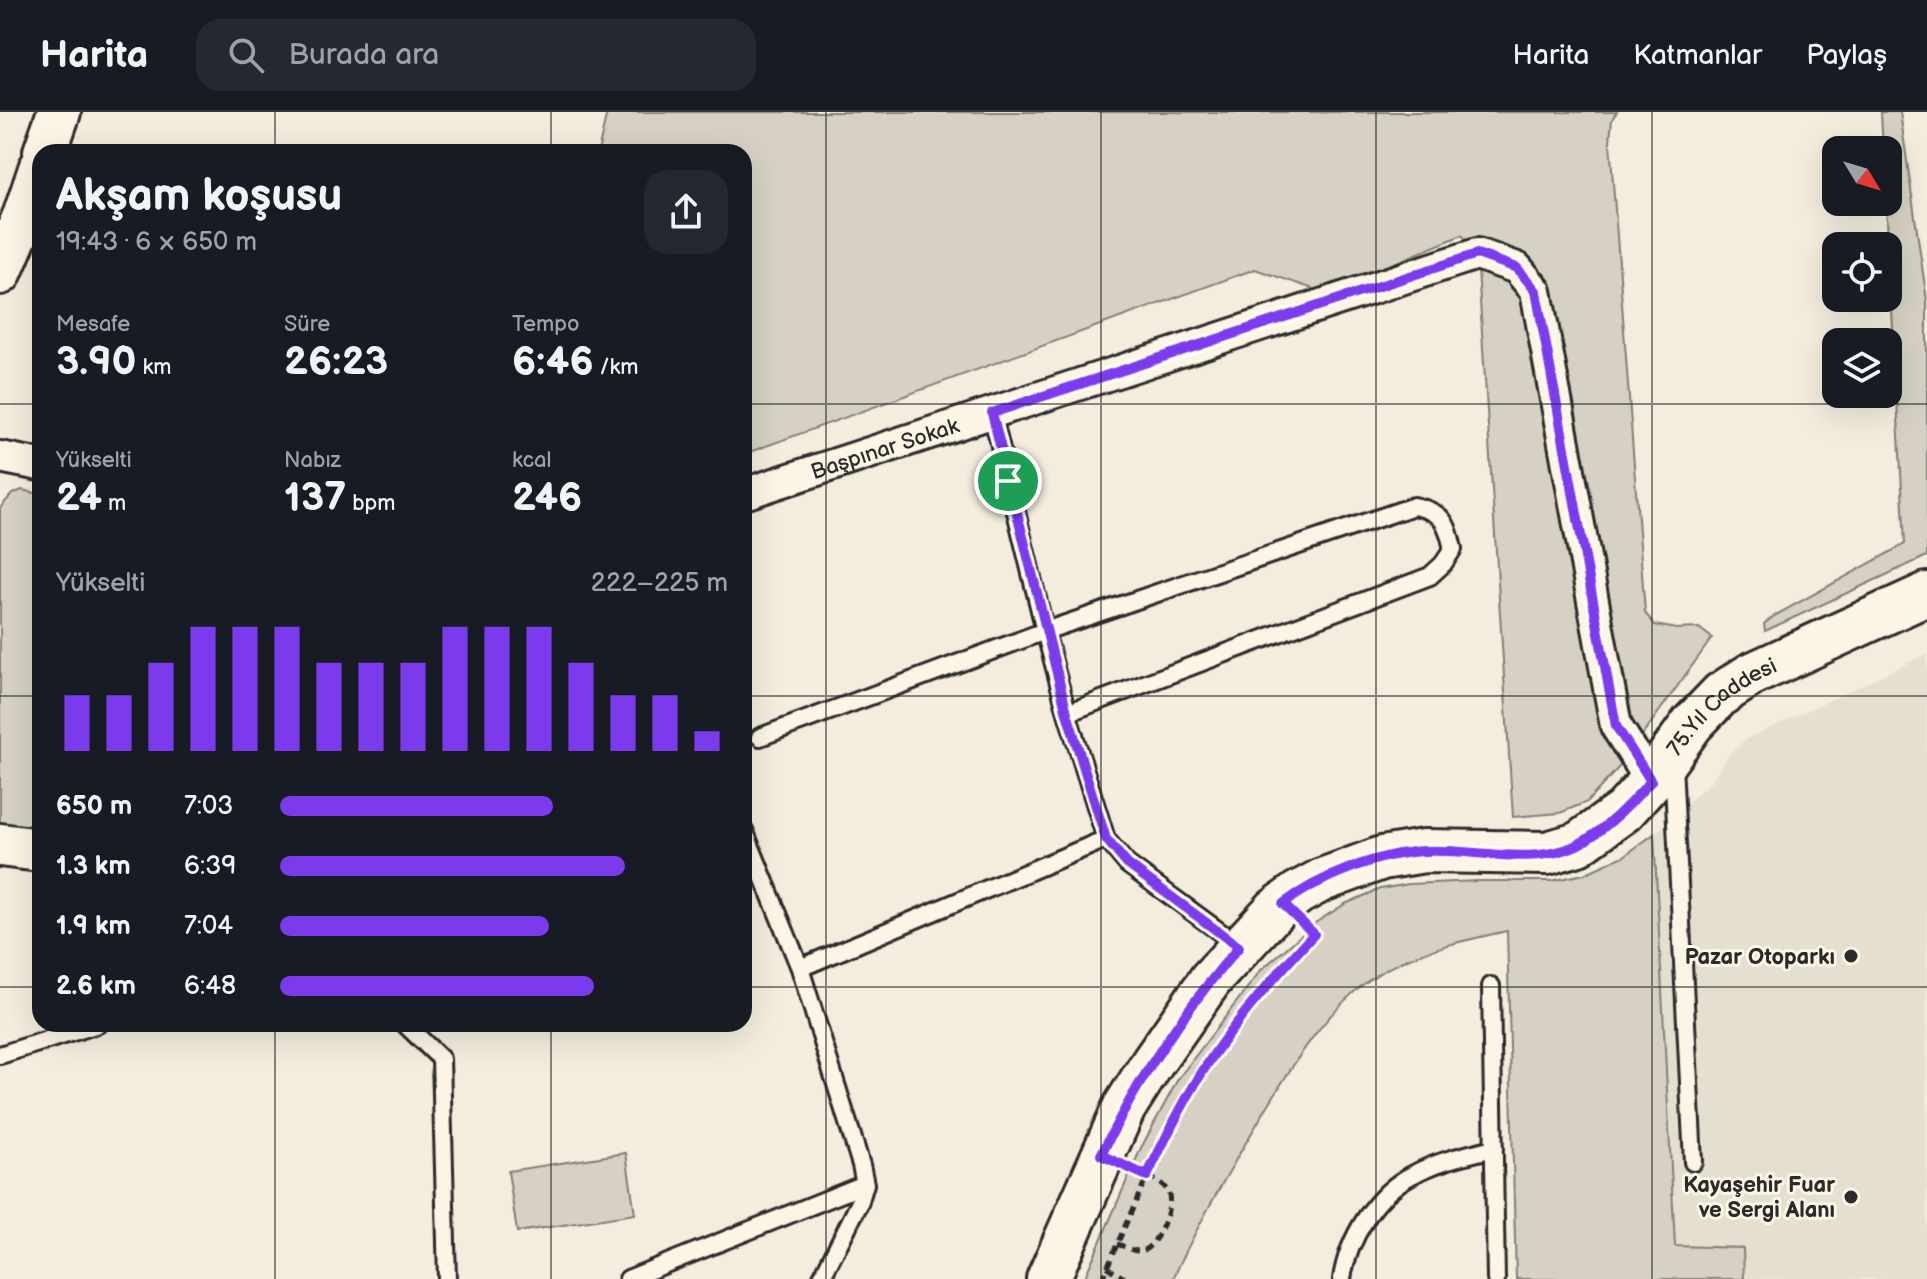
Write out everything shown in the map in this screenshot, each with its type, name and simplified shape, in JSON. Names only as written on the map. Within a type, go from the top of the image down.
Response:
[{"type":"street","points":[[48,144],[59,112]]},
{"type":"street","points":[[0,273],[32,193]]},
{"type":"street","name":"Başpınar Sokak","points":[[752,491],[1477,254],[1517,268],[1536,291],[1616,726],[1662,766]]},
{"type":"street","points":[[0,457],[32,463]]},
{"type":"street","name":"75.Yıl Caddesi","points":[[1048,1279],[1124,1108],[1211,979],[1283,904],[1322,880],[1382,858],[1424,851],[1522,854],[1564,850],[1578,844],[1624,811],[1692,724],[1721,694],[1752,674],[1927,594]]},
{"type":"street","points":[[0,839],[32,843]]},
{"type":"lane","points":[[992,413],[1045,631],[1106,839],[1127,864],[1239,947]]},
{"type":"lane","points":[[760,737],[1045,631],[1414,506],[1433,510],[1448,526],[1453,549],[1430,576],[1067,713]]},
{"type":"lane","points":[[1662,766],[1693,1162]]},
{"type":"lane","points":[[800,968],[1106,839]]},
{"type":"lane","points":[[752,850],[800,968],[865,1184],[859,1204],[821,1279]]},
{"type":"lane","points":[[0,858],[32,862]]},
{"type":"lane","points":[[1491,986],[1496,1279]]},
{"type":"lane","points":[[0,1055],[73,1032]]},
{"type":"lane","points":[[413,1032],[441,1059],[447,1279]]},
{"type":"lane","points":[[1342,1279],[1357,1233],[1377,1203],[1409,1176],[1442,1162],[1494,1148]]},
{"type":"lane","points":[[628,1279],[865,1184]]},
{"type":"path","points":[[1102,1279],[1147,1176],[1189,1094],[1212,1057],[1276,976],[1314,934],[1283,904]]},
{"type":"path","points":[[1101,1155],[1147,1176],[1170,1194],[1167,1215],[1155,1241],[1143,1251],[1117,1244]]},
{"type":"path","points":[[1107,1267],[1126,1279]]},
{"type":"shaded area","points":[[607,112],[1617,112],[1612,119],[1610,142],[1645,613],[1655,625],[1677,629],[1699,628],[1712,638],[1620,766],[1587,802],[1560,813],[1513,817],[1477,254],[1462,235],[1341,285],[1316,290],[1255,269],[752,451],[752,144],[600,144]]},
{"type":"shaded area","points":[[1881,112],[1900,112],[1927,301],[1927,556],[1765,631],[1764,624],[1774,616],[1905,544],[1897,408],[1902,408],[1902,328],[1893,328],[1892,312],[1902,312],[1902,232],[1888,232],[1887,216],[1902,216],[1902,136],[1882,136]]},
{"type":"shaded area","points":[[22,490],[32,492],[32,828],[0,823],[0,508],[12,494]]},
{"type":"shaded area","points":[[1927,654],[1927,1279],[1744,1279],[1743,1248],[1675,1247],[1654,834],[1711,781],[1729,754],[1745,740]]},
{"type":"shaded area","points":[[1654,834],[1675,1246],[1743,1248],[1744,1279],[1516,1279],[1507,931],[1414,956],[1363,984],[1343,1002],[1324,1023],[1275,1093],[1209,1208],[1173,1279],[1084,1279],[1141,1148],[1178,1079],[1261,970],[1315,923],[1345,904],[1380,889],[1409,884],[1551,881],[1584,874],[1624,856]]},
{"type":"shaded area","points":[[626,1153],[635,1214],[517,1232],[508,1171]]},
{"type":"place","name":"Pazar Otoparkı","points":[[1851,956]]},
{"type":"place","name":"Kayaşehir Fuar ve Sergi Alanı","points":[[1851,1197]]},
{"type":"route","points":[[1477,254],[1517,268],[1536,291],[1616,726],[1651,781],[1624,811],[1578,844],[1564,850],[1522,854],[1424,851],[1382,858],[1322,880],[1298,893],[1283,904],[1314,934],[1212,1057],[1189,1094],[1147,1176],[1101,1155],[1124,1108],[1153,1062],[1211,979],[1239,947],[1127,864],[1106,839],[1067,713],[1008,481],[992,413],[1477,254]]}]
